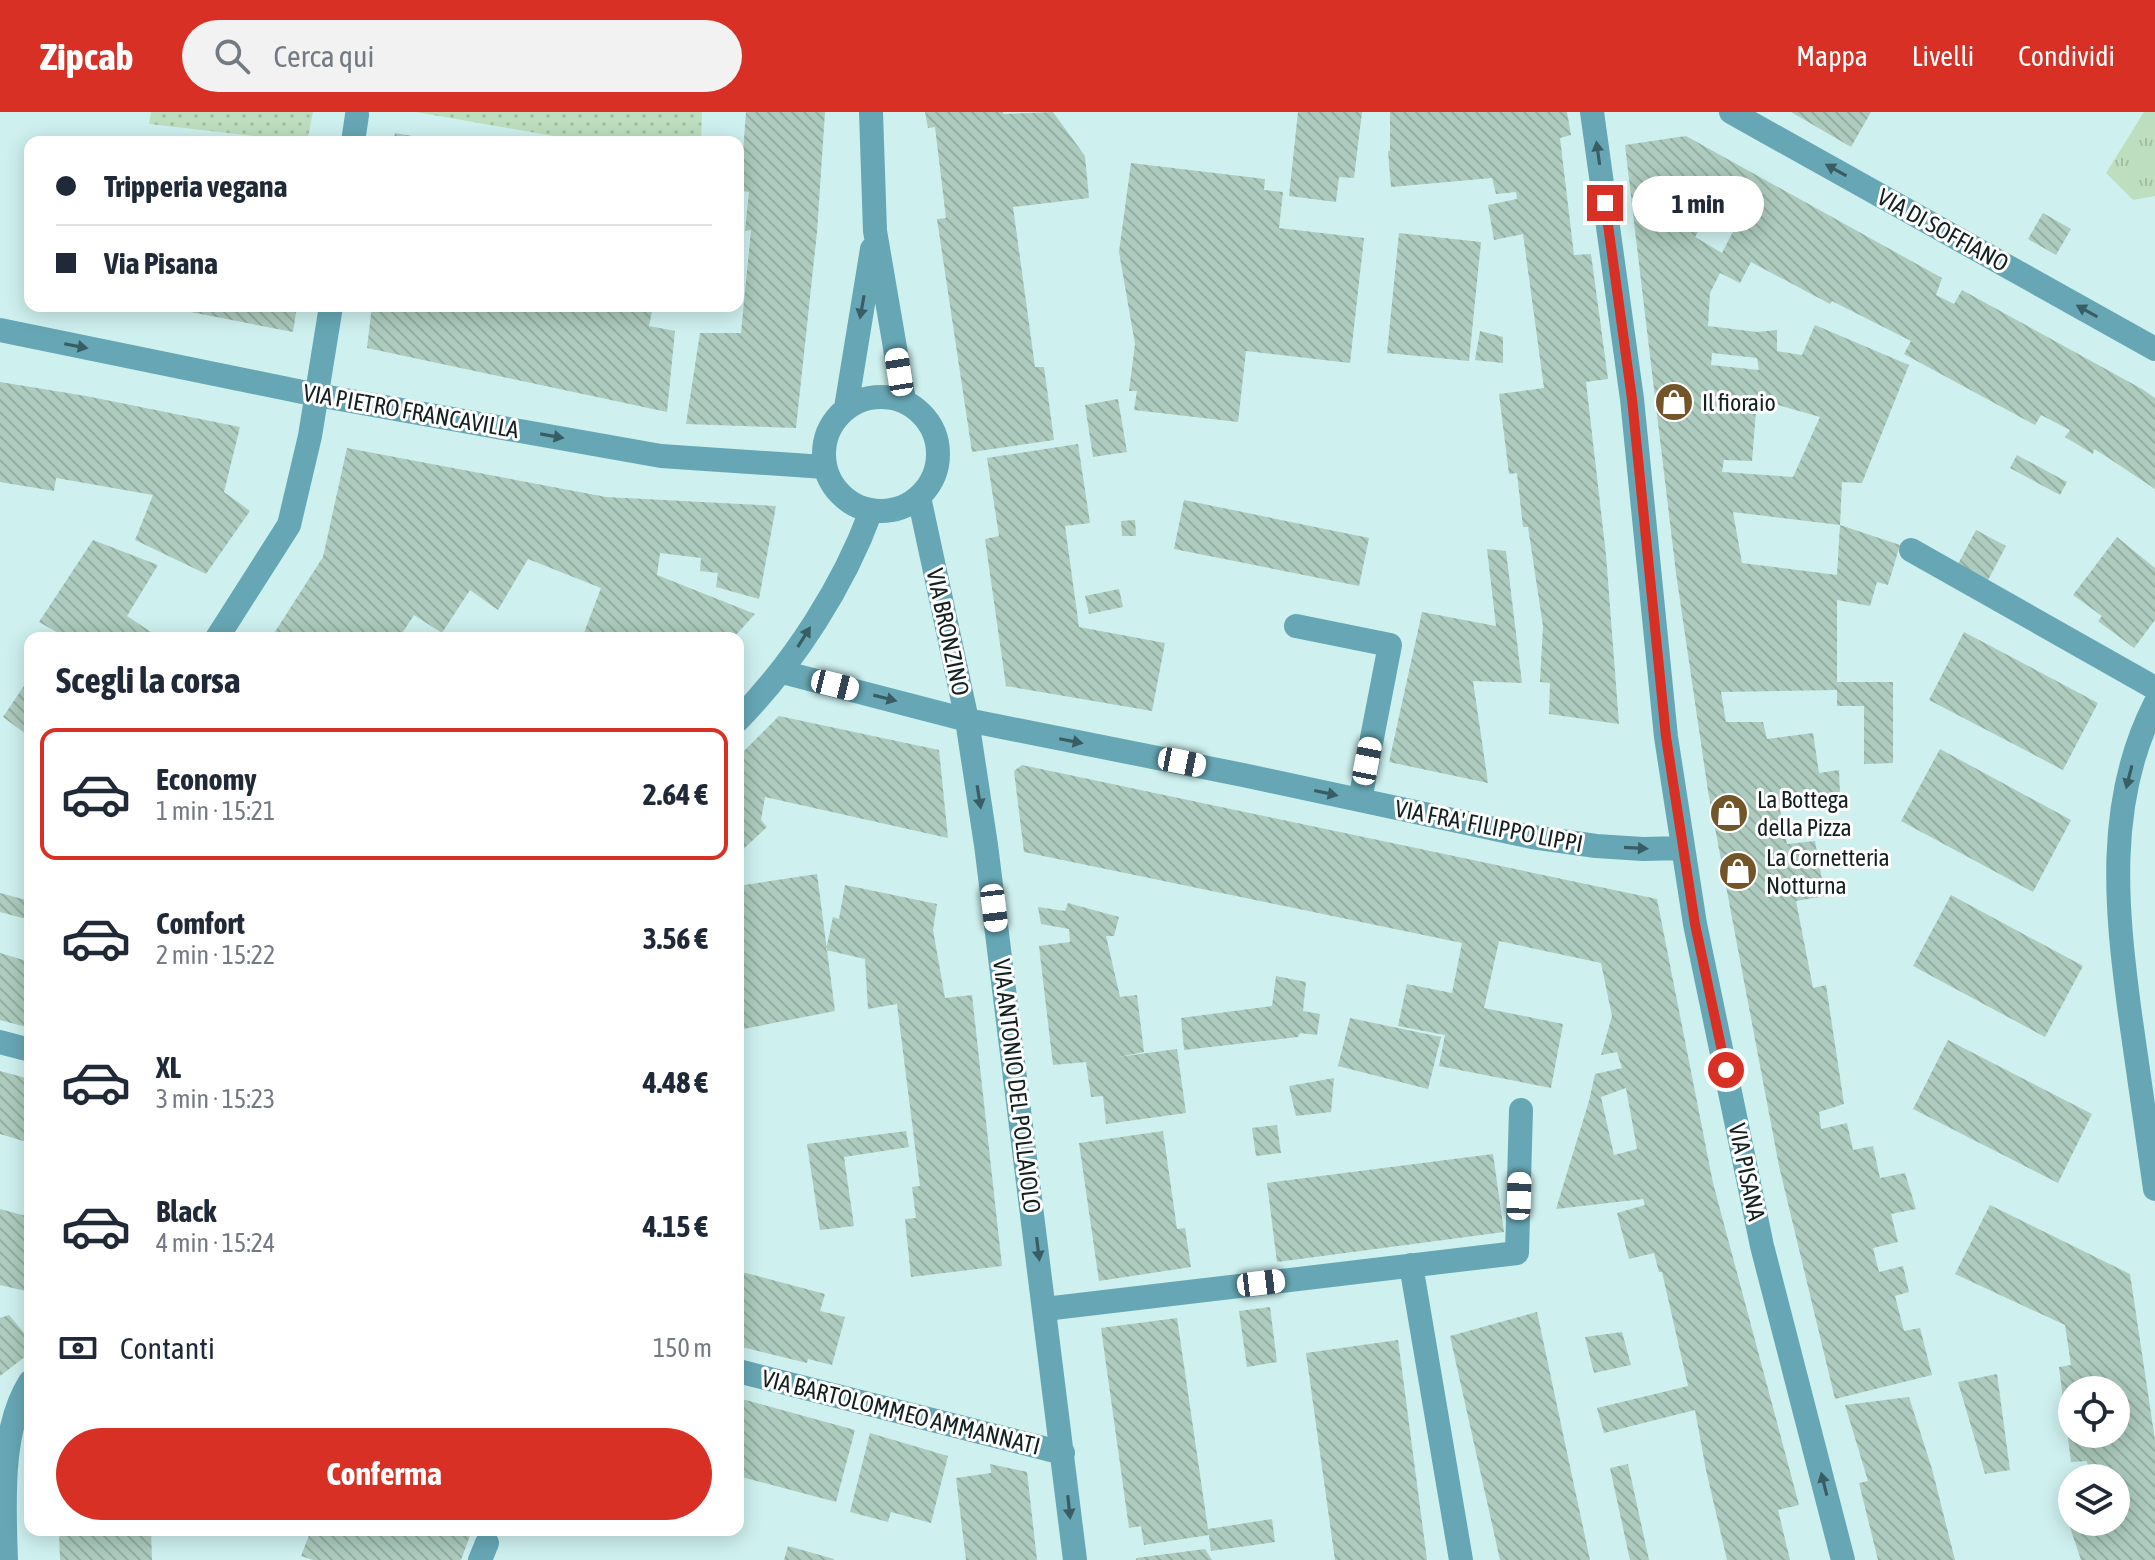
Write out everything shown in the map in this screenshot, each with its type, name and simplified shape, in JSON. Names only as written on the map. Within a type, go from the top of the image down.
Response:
[{"type":"street","points":[[871,112],[875,231],[904,400]]},
{"type":"street","name":"VIA PISANA","points":[[1592,112],[1632,399],[1656,649],[1695,924],[1762,1246],[1843,1560]]},
{"type":"street","name":"VIA DI SOFFIANO","points":[[1731,112],[2153,343]]},
{"type":"street","points":[[354,136],[357,115]]},
{"type":"street","points":[[846,408],[875,231]]},
{"type":"street","points":[[221,632],[289,525],[317,395],[330,312]]},
{"type":"street","name":"VIA PIETRO FRANCAVILLA","points":[[0,330],[317,395],[661,456],[825,467]]},
{"type":"street","points":[[871,397],[904,400],[928,420],[937,438],[937,470],[919,497],[905,507],[871,511],[852,504],[830,480],[825,467],[824,447],[832,423],[846,408],[871,397]]},
{"type":"street","name":"VIA BRONZINO","points":[[782,672],[967,720],[919,497]]},
{"type":"street","points":[[744,713],[782,672],[837,583],[871,511]]},
{"type":"street","points":[[1911,550],[2155,688]]},
{"type":"street","points":[[1296,626],[1390,645],[1360,800]]},
{"type":"street","points":[[2155,704],[2128,777],[2118,849],[2119,929],[2146,1057],[2155,1189]]},
{"type":"street","name":"VIA FRA' FILIPPO LIPPI","points":[[967,720],[1532,837],[1596,846],[1683,848]]},
{"type":"street","name":"VIA ANTONIO DEL POLLAIOLO","points":[[967,720],[986,845],[1075,1560]]},
{"type":"street","points":[[0,1042],[24,1048]]},
{"type":"street","points":[[1045,1309],[1517,1253],[1521,1110]]},
{"type":"street","points":[[1411,1265],[1461,1560]]},
{"type":"street","name":"VIA BARTOLOMMEO AMMANNATI","points":[[744,1373],[1063,1453]]},
{"type":"street","points":[[6,1560],[6,1436],[24,1390]]},
{"type":"green space","points":[[151,112],[313,112],[308,136],[254,136],[149,124]]},
{"type":"green space","points":[[416,112],[702,112],[701,136],[554,136]]},
{"type":"green space","points":[[2144,112],[2155,112],[2155,196],[2133,200],[2106,173]]},
{"type":"building","points":[[746,112],[825,112],[817,232],[796,428],[686,424],[700,333],[741,333],[751,230],[745,231],[749,192],[744,191]]},
{"type":"building","points":[[925,112],[1053,112],[1085,156],[1089,198],[1013,207],[1035,367],[1044,367],[1054,440],[972,452],[937,219],[946,218],[935,127],[928,128]]},
{"type":"building","points":[[1298,112],[1362,112],[1354,178],[1339,177],[1336,202],[1289,196]]},
{"type":"building","points":[[1390,112],[1567,112],[1571,135],[1560,138],[1574,255],[1591,254],[1608,379],[1586,382],[1606,555],[1619,724],[1549,714],[1550,683],[1540,682],[1543,626],[1528,527],[1523,527],[1517,473],[1509,474],[1499,394],[1544,388],[1523,234],[1494,240],[1488,205],[1517,199],[1516,192],[1496,194],[1492,178],[1391,187],[1388,151]]},
{"type":"building","points":[[1791,112],[1871,112],[1851,147]]},
{"type":"building","points":[[1686,136],[1942,278],[1936,295],[1954,304],[1962,290],[2155,398],[2155,489],[2094,449],[2093,454],[2065,437],[2070,430],[2041,415],[2035,425],[1904,354],[1911,341],[1832,301],[1830,304],[1751,262],[1740,283],[1720,273],[1710,293],[1708,326],[1757,332],[1777,330],[1777,351],[1802,355],[1815,325],[1909,365],[1862,483],[1842,482],[1840,525],[1900,545],[1888,585],[1877,582],[1870,606],[1837,600],[1837,682],[1893,682],[1893,763],[1864,764],[1864,706],[1837,706],[1837,690],[1721,692],[1726,722],[1763,722],[1767,739],[1813,733],[1819,773],[1839,770],[1840,795],[1779,805],[1787,844],[1815,841],[1825,896],[1796,901],[1813,988],[1826,985],[1844,1104],[1819,1112],[1821,1129],[1847,1123],[1853,1150],[1873,1146],[1880,1178],[1905,1173],[1916,1209],[1891,1214],[1898,1242],[1873,1248],[1879,1272],[1903,1266],[1909,1292],[1895,1296],[1904,1331],[1920,1328],[1932,1375],[1835,1399],[1779,1166],[1708,791],[1676,573],[1625,145]],"holes":[[[1711,210],[1737,224],[1722,253],[1695,237]],[[1712,353],[1757,358],[1759,370],[1711,365]],[[1757,399],[1820,417],[1793,477],[1722,472],[1724,460],[1752,461]],[[1733,512],[1840,525],[1837,575],[1742,563]]]},
{"type":"building","points":[[1131,163],[1265,179],[1264,190],[1283,192],[1279,228],[1364,238],[1350,363],[1246,351],[1238,422],[1134,410],[1137,391],[1129,391],[1135,344],[1119,252]]},
{"type":"building","points":[[2043,213],[2071,229],[2056,255],[2028,239]]},
{"type":"building","points":[[1399,233],[1481,242],[1469,361],[1387,353]]},
{"type":"building","points":[[191,312],[296,312],[293,332]]},
{"type":"building","points":[[371,312],[652,312],[649,326],[675,331],[667,412],[367,348]]},
{"type":"building","points":[[1480,331],[1503,337],[1503,363],[1475,360]]},
{"type":"building","points":[[0,382],[240,427],[224,492],[250,511],[206,574],[135,540],[153,495],[56,478],[54,491],[0,482]]},
{"type":"building","points":[[1118,399],[1127,452],[1093,457],[1085,405]]},
{"type":"building","points":[[1078,444],[1090,523],[1065,526],[1079,627],[1165,643],[1152,711],[1006,686],[985,539],[999,536],[987,458]]},
{"type":"building","points":[[347,448],[606,497],[776,506],[759,599],[716,587],[718,573],[700,571],[701,558],[660,553],[657,575],[755,614],[738,632],[584,632],[601,588],[528,559],[498,610],[470,590],[443,632],[414,615],[403,632],[275,632],[323,557]]},
{"type":"building","points":[[2017,455],[2067,482],[2060,495],[2010,468]]},
{"type":"building","points":[[1184,500],[1369,538],[1359,586],[1174,549]]},
{"type":"building","points":[[1135,520],[1136,536],[1122,536],[1121,521]]},
{"type":"building","points":[[1976,530],[2006,546],[1987,582],[1957,566]]},
{"type":"building","points":[[2117,537],[2155,568],[2155,620],[2134,648],[2098,621],[2102,616],[2073,595]]},
{"type":"building","points":[[93,540],[158,565],[127,616],[151,632],[56,632],[39,622]]},
{"type":"building","points":[[1487,549],[1506,551],[1522,683],[1473,681],[1488,783],[1389,762],[1422,612],[1496,626]]},
{"type":"building","points":[[1119,589],[1123,607],[1089,614],[1085,596]]},
{"type":"building","points":[[1964,632],[2098,703],[2063,770],[1929,700]]},
{"type":"building","points":[[24,686],[24,733],[3,717]]},
{"type":"building","points":[[779,716],[939,750],[948,838],[765,797],[761,820],[767,827],[744,848],[744,751]]},
{"type":"building","points":[[1940,749],[2071,820],[2033,892],[1901,821]]},
{"type":"building","points":[[1022,765],[1657,899],[1713,1183],[1799,1505],[1778,1510],[1790,1560],[1727,1560],[1695,1410],[1604,1433],[1597,1408],[1688,1386],[1662,1272],[1659,1272],[1654,1253],[1629,1259],[1617,1213],[1645,1205],[1643,1199],[1556,1209],[1595,1074],[1622,1068],[1617,1052],[1601,1055],[1612,1016],[1601,963],[1499,941],[1484,1008],[1563,1024],[1551,1088],[1439,1066],[1445,1035],[1398,1026],[1407,984],[1452,993],[1462,943],[1024,852],[1014,771]],"holes":[[[1626,1088],[1637,1149],[1614,1155],[1601,1097]]]},
{"type":"building","points":[[817,874],[835,1011],[744,1029],[744,885]]},
{"type":"building","points":[[845,885],[937,904],[933,930],[945,998],[972,995],[1002,1266],[911,1277],[905,1219],[916,1218],[912,1187],[920,1186],[897,1004],[868,1009],[865,959],[826,950],[833,917],[839,919]]},
{"type":"building","points":[[0,893],[24,899],[24,918],[0,912]]},
{"type":"building","points":[[1951,895],[2083,966],[2045,1037],[1913,966]]},
{"type":"building","points":[[1068,903],[1119,917],[1114,936],[1106,936],[1120,997],[1137,995],[1144,1052],[1118,1057],[1177,1049],[1186,1113],[1106,1124],[1103,1096],[1091,1097],[1086,1062],[1053,1065],[1039,946],[1070,942],[1069,929],[1041,924],[1038,907],[1065,911]]},
{"type":"building","points":[[0,953],[24,960],[24,1026],[0,1020]]},
{"type":"building","points":[[1276,976],[1306,982],[1303,1011],[1320,1014],[1317,1035],[1300,1033],[1298,1037],[1184,1050],[1181,1018],[1272,1006]]},
{"type":"building","points":[[1350,1018],[1441,1037],[1428,1089],[1338,1066]]},
{"type":"building","points":[[1948,1040],[2092,1114],[2058,1183],[1913,1109]]},
{"type":"building","points":[[0,1071],[24,1077],[24,1141],[0,1134]]},
{"type":"building","points":[[1334,1078],[1331,1112],[1296,1116],[1289,1086]]},
{"type":"building","points":[[1277,1125],[1281,1153],[1256,1156],[1252,1128]]},
{"type":"building","points":[[906,1131],[909,1147],[844,1157],[854,1226],[820,1230],[807,1144]]},
{"type":"building","points":[[1163,1131],[1177,1229],[1185,1228],[1191,1267],[1099,1281],[1079,1143]]},
{"type":"building","points":[[1493,1154],[1504,1232],[1277,1262],[1267,1183]]},
{"type":"building","points":[[1990,1205],[2130,1274],[2155,1440],[2155,1560],[2081,1560],[2073,1536],[2130,1536],[2130,1464],[2071,1462],[2069,1448],[2130,1448],[2130,1376],[2060,1376],[2059,1367],[2071,1365],[2065,1325],[1955,1274]]},
{"type":"building","points":[[0,1209],[24,1215],[24,1291],[0,1285]]},
{"type":"building","points":[[744,1273],[825,1294],[820,1311],[845,1317],[832,1365],[808,1359],[807,1363],[744,1347]]},
{"type":"building","points":[[1270,1307],[1277,1362],[1247,1367],[1239,1311]]},
{"type":"building","points":[[1537,1312],[1590,1560],[1500,1560],[1450,1336]]},
{"type":"building","points":[[9,1315],[24,1333],[24,1358],[0,1376],[0,1318]]},
{"type":"building","points":[[1177,1318],[1208,1529],[1272,1519],[1275,1542],[1211,1551],[1209,1535],[1144,1545],[1141,1526],[1129,1528],[1101,1328]]},
{"type":"building","points":[[1622,1332],[1631,1365],[1594,1373],[1585,1337]]},
{"type":"building","points":[[1398,1340],[1427,1560],[1335,1560],[1306,1353]]},
{"type":"building","points":[[1997,1374],[2010,1470],[1985,1474],[1958,1382]]},
{"type":"building","points":[[1909,1397],[1932,1469],[1955,1560],[1878,1560],[1859,1483],[1868,1481],[1845,1405]]},
{"type":"building","points":[[744,1400],[855,1430],[836,1502],[744,1478]]},
{"type":"building","points":[[870,1433],[948,1456],[931,1523],[891,1512],[888,1522],[850,1512]]},
{"type":"building","points":[[990,1464],[1027,1472],[1037,1560],[966,1560],[956,1478],[991,1473]]},
{"type":"building","points":[[1628,1464],[1649,1560],[1630,1560],[1610,1468]]},
{"type":"building","points":[[59,1536],[151,1536],[152,1560],[60,1560]]},
{"type":"building","points":[[309,1536],[470,1536],[461,1560],[313,1560],[301,1556]]},
{"type":"building","points":[[788,1546],[834,1559],[834,1560],[784,1560]]},
{"type":"building","points":[[1205,1549],[1212,1560],[1136,1560],[1136,1558]]},
{"type":"place","name":"Il fioraio","points":[[1674,402]]},
{"type":"place","name":"La Bottega della Pizza","points":[[1729,813]]},
{"type":"place","name":"La Cornetteria Notturna","points":[[1738,871]]},
{"type":"route","points":[[1605,203],[1632,399],[1666,737],[1695,924],[1726,1070]]}]
